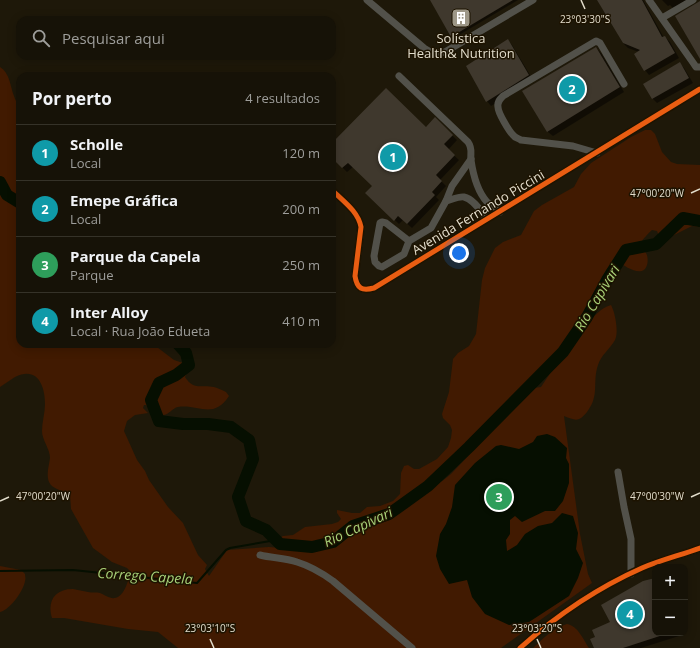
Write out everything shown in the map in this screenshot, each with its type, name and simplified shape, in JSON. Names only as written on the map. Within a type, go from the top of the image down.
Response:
[{"type":"street","points":[[367,0],[424,48],[430,52],[438,54],[445,52],[533,0]]},
{"type":"street","points":[[650,0],[696,67],[700,67]]},
{"type":"street","points":[[662,18],[693,0]]},
{"type":"street","points":[[597,153],[573,146],[521,140],[516,138],[512,134],[500,113],[498,107],[499,101],[503,96],[596,41],[600,43],[624,84]]},
{"type":"street","points":[[399,76],[468,142],[472,150],[471,159],[478,186],[487,201],[500,212]]},
{"type":"street","name":"Avenida Fernando Piccini","points":[[336,194],[356,213],[360,220],[361,227],[355,276],[356,283],[361,288],[367,290],[374,288],[700,90]]},
{"type":"street","points":[[410,241],[386,223],[382,222],[379,225],[374,256],[375,262],[382,267],[401,256],[406,252],[410,241],[431,228],[446,202],[452,186],[471,159]]},
{"type":"street","points":[[446,202],[463,197],[466,198],[472,202],[487,219]]},
{"type":"street","points":[[618,472],[631,539],[631,574]]},
{"type":"street","points":[[520,648],[556,618],[588,596],[642,568],[700,548]]},
{"type":"street","points":[[260,555],[296,561],[321,573],[333,581],[412,648]]},
{"type":"shaded area","points":[[0,67],[8,76],[16,101],[16,348],[158,348],[174,360],[194,364],[185,377],[195,386],[216,387],[226,392],[229,396],[223,403],[211,409],[178,407],[164,415],[159,415],[144,405],[143,408],[148,413],[135,415],[127,421],[124,431],[137,460],[145,471],[149,480],[168,507],[183,523],[198,555],[207,565],[205,569],[209,576],[227,550],[269,547],[280,548],[272,542],[283,536],[293,535],[305,527],[338,522],[341,519],[337,513],[337,510],[360,513],[367,507],[380,506],[393,501],[400,494],[401,473],[404,466],[408,465],[414,469],[419,469],[437,459],[448,447],[451,438],[452,430],[450,425],[443,418],[442,414],[449,392],[453,359],[458,353],[469,346],[476,334],[482,280],[485,268],[495,248],[503,242],[521,235],[534,211],[574,187],[581,174],[591,163],[631,137],[645,130],[651,130],[655,134],[662,152],[671,162],[677,164],[700,165],[700,227],[692,226],[662,241],[657,231],[652,230],[641,243],[647,257],[645,269],[642,271],[634,270],[618,262],[609,267],[604,275],[602,290],[599,298],[586,320],[593,317],[607,306],[611,305],[617,327],[615,340],[601,358],[596,371],[595,394],[591,406],[579,419],[576,420],[564,416],[580,534],[588,574],[592,583],[501,648],[178,648],[158,632],[128,629],[64,618],[52,618],[50,607],[51,602],[61,591],[73,589],[99,593],[115,598],[124,591],[131,572],[127,568],[112,562],[93,548],[71,509],[70,494],[55,488],[50,484],[48,473],[50,455],[43,438],[42,431],[45,407],[43,390],[38,379],[34,376],[23,374],[15,377],[0,387]],"holes":[[[555,366],[541,387],[533,388],[451,474],[441,482],[453,464],[478,439],[499,413]]]},
{"type":"shaded area","points":[[547,434],[555,437],[567,448],[566,458],[569,464],[569,483],[563,501],[555,511],[545,511],[522,522],[515,516],[510,520],[510,534],[506,540],[507,551],[517,545],[525,534],[538,526],[552,523],[562,513],[573,516],[578,533],[576,549],[583,563],[578,578],[569,596],[529,622],[509,625],[485,614],[472,597],[467,580],[449,584],[440,569],[436,556],[440,534],[446,524],[452,507],[455,485],[475,463],[496,446],[501,445],[519,449],[533,442],[537,436]]},
{"type":"shaded area","points":[[0,566],[21,570],[25,574],[25,578],[24,585],[16,599],[8,608],[0,612]]},
{"type":"shaded area","points":[[567,624],[571,625],[577,630],[589,648],[533,648],[553,631]]},
{"type":"building","name":"Solística Health& Nutrition","points":[[430,0],[513,0],[451,37]]},
{"type":"building","points":[[597,0],[642,0],[662,37],[665,36],[675,53],[644,71],[634,54],[640,50],[623,43]]},
{"type":"building","points":[[700,1],[700,59],[675,16]]},
{"type":"building","points":[[508,39],[529,75],[486,102],[466,66]]},
{"type":"building","points":[[596,47],[620,87],[547,132],[522,91]]},
{"type":"building","points":[[680,62],[689,78],[652,99],[643,84]]},
{"type":"building","points":[[386,88],[426,127],[435,117],[453,135],[444,144],[455,155],[436,175],[442,181],[432,192],[435,195],[407,224],[398,216],[394,221],[365,193],[372,186],[348,163],[342,168],[336,162],[336,139]]},
{"type":"building","points":[[652,579],[652,636],[660,636],[623,648],[594,648],[590,639],[595,637],[592,630],[610,622],[601,605],[643,581]]},
{"type":"waterway","name":"Rio Capivari","points":[[0,182],[7,195],[16,201]]},
{"type":"waterway","name":"Rio Capivari","points":[[182,348],[186,353],[189,365],[176,375],[159,383],[151,400],[159,421],[231,427],[249,440],[253,459],[238,497],[246,521],[266,530],[280,544],[312,547],[333,542],[353,526],[389,514],[428,486],[469,447],[563,352],[587,317],[607,280],[626,250],[656,244],[683,218],[700,221]]},
{"type":"waterway","name":"Corrego Capela","points":[[0,571],[73,570],[197,583],[226,550],[276,540]]},
{"type":"cycle path","points":[[336,194],[357,216],[361,227],[355,276],[357,284],[363,289],[374,288],[700,89]]},
{"type":"cycle path","points":[[520,648],[563,614],[609,584],[656,562],[700,548]]},
{"type":"place","name":"Solística Health& Nutrition","points":[[461,18]]},
{"type":"place","name":"Emepe Gráfica","points":[[572,89]]},
{"type":"place","name":"Scholle","points":[[393,157]]},
{"type":"place","name":"Parque da Capela","points":[[499,497]]},
{"type":"place","name":"Inter Alloy","points":[[630,614]]}]
